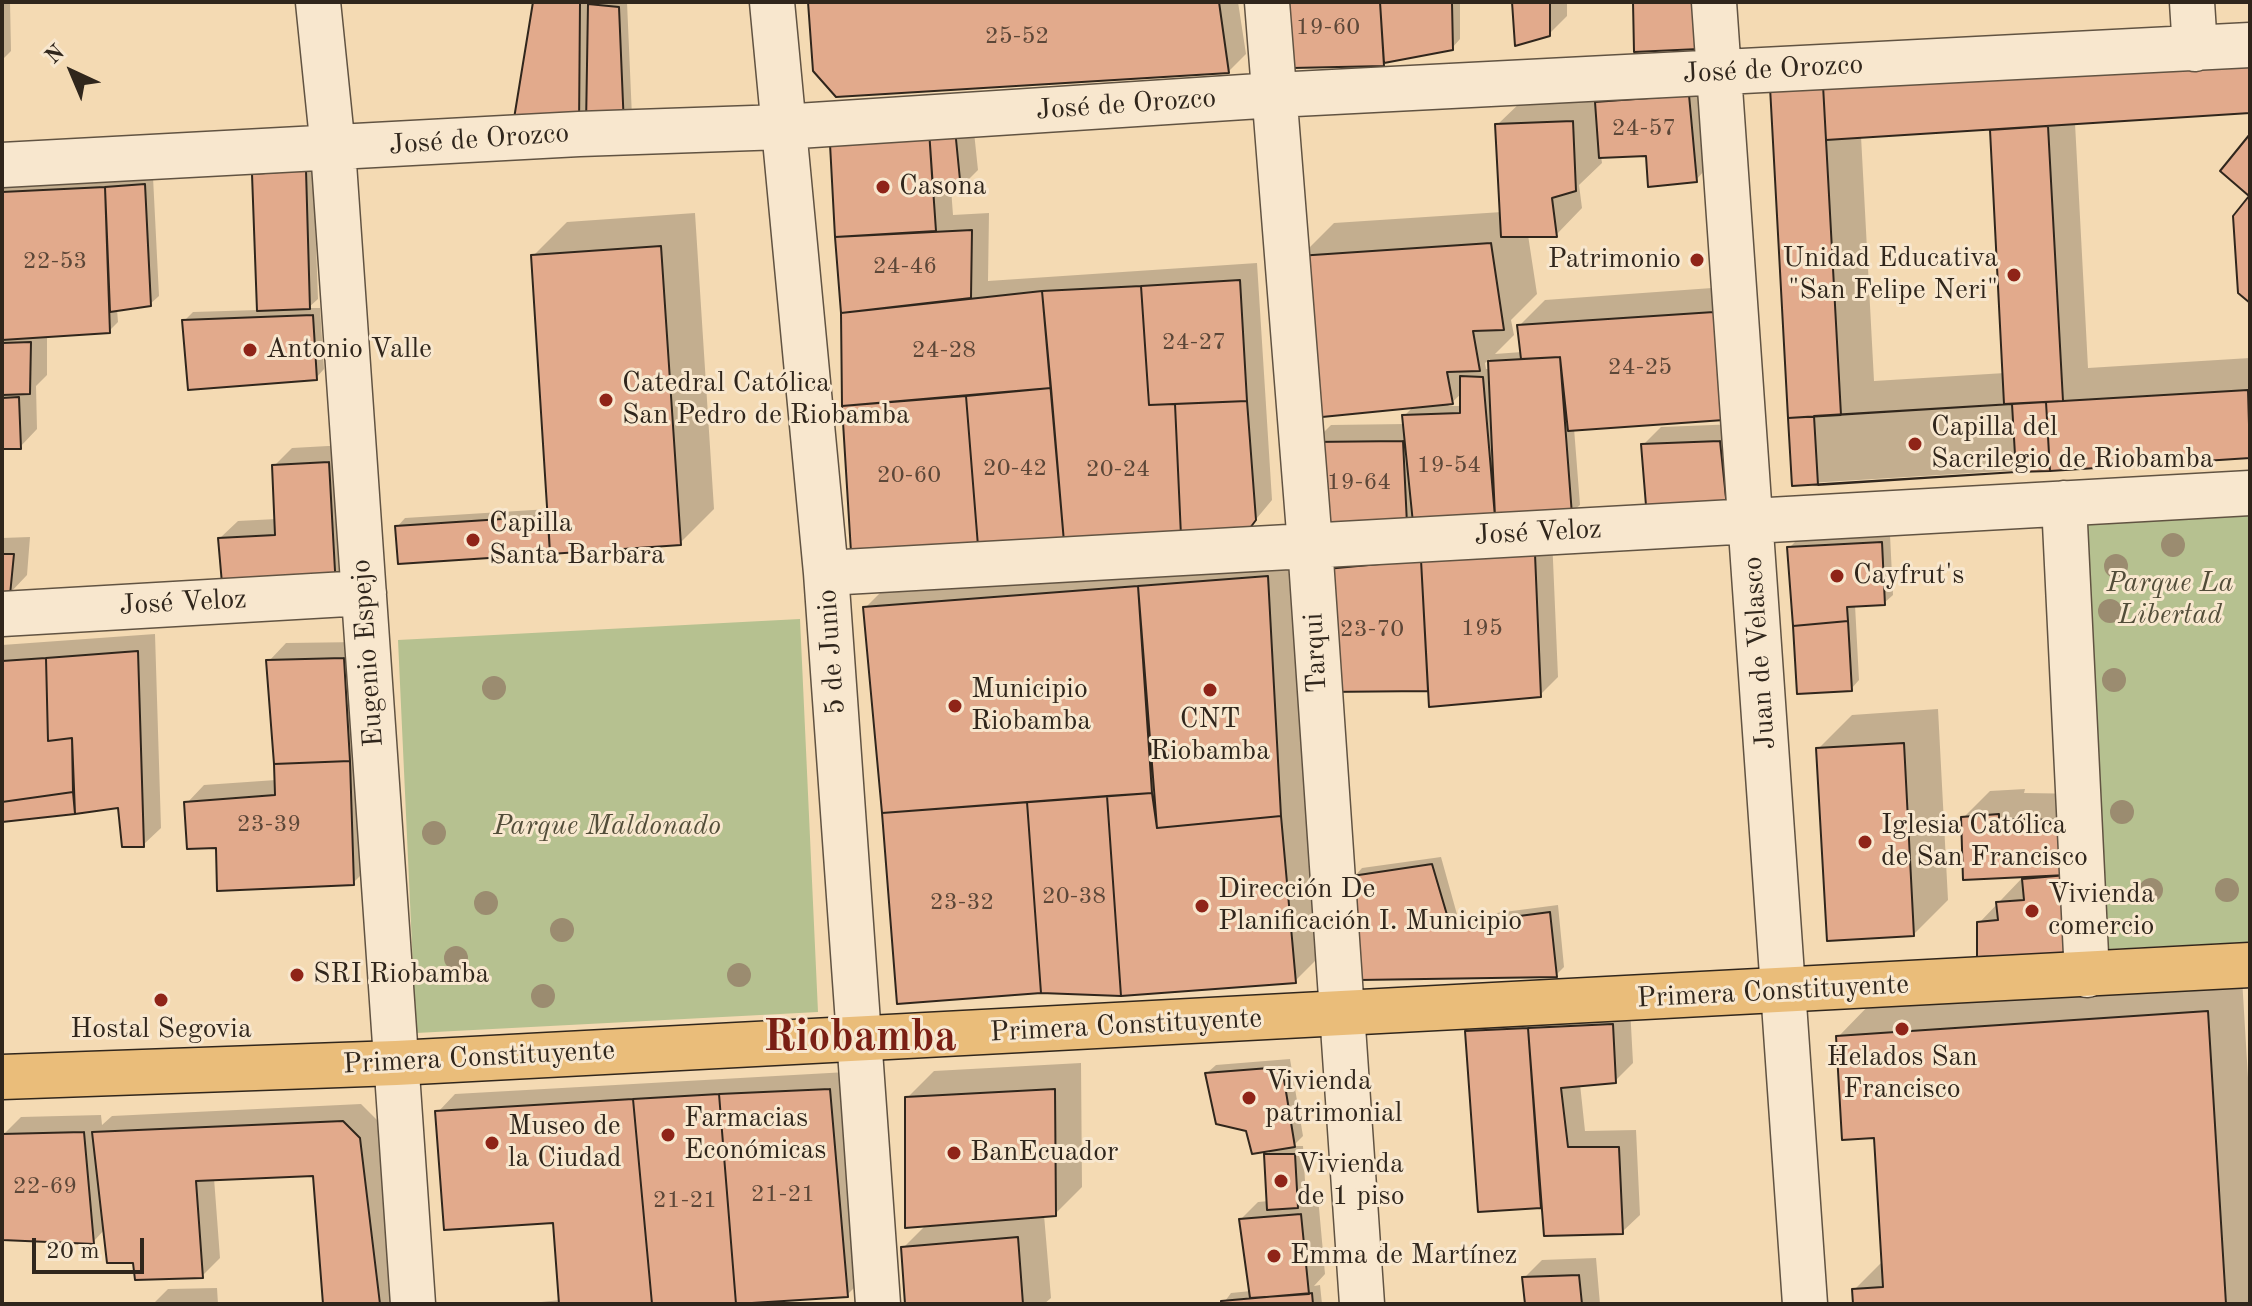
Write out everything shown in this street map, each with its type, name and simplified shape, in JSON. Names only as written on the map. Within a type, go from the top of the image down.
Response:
[{"type":"main road","name":"Primera Constituyente","points":[[2,1077],[396,1063],[2250,965]]},
{"type":"street","name":"Eugenio Espejo","points":[[318,2],[333,149],[413,1304]]},
{"type":"street","name":"5 de Junio","points":[[772,2],[826,573],[878,1304]]},
{"type":"street","name":"Tarqui","points":[[1267,2],[1310,545],[1362,1304]]},
{"type":"street","name":"Juan de Velasco","points":[[1714,2],[1805,1304]]},
{"type":"street","points":[[2192,2],[2195,49]]},
{"type":"street","name":"José de Orozco","points":[[2,165],[579,134],[782,127],[1275,95],[2250,45]]},
{"type":"street","name":"José Veloz","points":[[826,573],[2250,493]]},
{"type":"street","points":[[2064,503],[2087,975]]},
{"type":"street","name":"José Veloz","points":[[2,614],[364,593]]},
{"type":"green space","name":"Parque La Libertad","points":[[2250,513],[2250,942],[2109,949],[2086,523]]},
{"type":"green space","name":"Parque Maldonado","points":[[800,619],[818,1012],[416,1033],[398,640]]},
{"type":"building","points":[[533,2],[580,2],[579,130],[511,137]]},
{"type":"building","points":[[808,2],[1219,2],[1229,73],[836,97],[813,71]]},
{"type":"building","points":[[1273,2],[1380,2],[1384,66],[1292,68]]},
{"type":"building","points":[[1380,2],[1452,3],[1453,50],[1384,63]]},
{"type":"building","points":[[1512,2],[1550,2],[1550,36],[1515,46]]},
{"type":"building","points":[[1633,2],[1697,2],[1699,49],[1634,52]]},
{"type":"building","points":[[588,4],[619,7],[624,127],[586,126]]},
{"type":"building","points":[[2250,58],[2250,113],[1826,140],[1823,85]]},
{"type":"building","points":[[1823,85],[1841,415],[1788,418],[1770,87]]},
{"type":"building","points":[[1689,95],[1697,182],[1648,187],[1646,156],[1599,158],[1595,102]]},
{"type":"building","points":[[1573,121],[1576,191],[1552,198],[1557,237],[1501,237],[1495,124]]},
{"type":"building","points":[[2048,126],[2063,401],[2004,404],[1990,130]]},
{"type":"building","points":[[955,129],[961,190],[933,191],[929,130]]},
{"type":"building","name":"Casona","points":[[929,130],[936,231],[835,237],[830,144]]},
{"type":"building","points":[[2250,134],[2250,195],[2249,196],[2220,171]]},
{"type":"building","points":[[306,170],[310,309],[257,311],[252,174]]},
{"type":"building","points":[[145,184],[151,306],[110,312],[105,187]]},
{"type":"building","points":[[105,187],[110,333],[2,340],[2,192]]},
{"type":"building","points":[[2250,195],[2250,303],[2238,293],[2233,216]]},
{"type":"building","name":"Casona","points":[[972,230],[971,298],[841,313],[835,237]]},
{"type":"building","points":[[1491,243],[1504,330],[1473,331],[1480,371],[1447,372],[1453,404],[1312,418],[1298,256]]},
{"type":"building","name":"Catedral Católica San Pedro de Riobamba","points":[[661,246],[681,545],[550,554],[531,255]]},
{"type":"building","points":[[1240,280],[1247,401],[1149,405],[1141,286]]},
{"type":"building","points":[[1141,286],[1149,405],[1175,404],[1181,536],[1064,542],[1042,291]]},
{"type":"building","points":[[1042,291],[1051,388],[842,406],[841,313]]},
{"type":"building","points":[[1714,312],[1724,420],[1568,431],[1560,357],[1521,359],[1517,325]]},
{"type":"building","name":"Antonio Valle","points":[[313,315],[317,380],[188,390],[182,320]]},
{"type":"building","points":[[31,342],[30,394],[2,395],[2,343]]},
{"type":"building","points":[[1560,357],[1572,515],[1495,517],[1488,361]]},
{"type":"building","points":[[1460,376],[1483,377],[1495,517],[1413,523],[1402,415],[1460,413]]},
{"type":"building","points":[[1051,388],[1064,542],[978,546],[966,396]]},
{"type":"building","points":[[2248,390],[2250,458],[2050,471],[2046,402]]},
{"type":"building","points":[[966,396],[978,546],[851,552],[842,406]]},
{"type":"building","points":[[19,397],[21,449],[2,449],[2,398]]},
{"type":"building","points":[[1247,401],[1256,520],[1247,532],[1181,536],[1175,404]]},
{"type":"building","points":[[2046,402],[2050,471],[2016,472],[2012,404]]},
{"type":"building","name":"Capilla del Sacrilegio de Riobamba","points":[[2012,404],[2016,472],[1818,485],[1814,416]]},
{"type":"building","name":"Capilla del Sacrilegio de Riobamba","points":[[2012,404],[2016,472],[1792,486],[1788,418]]},
{"type":"building","points":[[1403,441],[1407,524],[1315,529],[1311,442]]},
{"type":"building","points":[[1720,441],[1728,517],[1647,518],[1641,444]]},
{"type":"building","points":[[329,462],[336,589],[223,595],[218,538],[275,535],[272,465]]},
{"type":"building","name":"Capilla Santa Barbara","points":[[548,516],[550,554],[398,564],[395,526]]},
{"type":"building","name":"Cayfrut's","points":[[1882,542],[1885,605],[1847,607],[1848,621],[1793,626],[1787,547]]},
{"type":"building","points":[[2,554],[14,554],[10,595],[2,596]]},
{"type":"building","points":[[1535,554],[1541,697],[1429,707],[1421,560]]},
{"type":"building","points":[[1421,560],[1428,691],[1323,692],[1316,570]]},
{"type":"building","name":"CNT Riobamba","points":[[1268,576],[1281,816],[1157,828],[1138,586]]},
{"type":"building","points":[[1138,586],[1152,793],[882,813],[863,607]]},
{"type":"building","points":[[1848,621],[1852,691],[1797,694],[1793,626]]},
{"type":"building","points":[[138,651],[144,847],[122,847],[118,808],[75,814],[72,738],[48,741],[46,658]]},
{"type":"building","points":[[46,658],[48,741],[72,738],[73,792],[2,802],[2,661]]},
{"type":"building","points":[[344,658],[350,761],[274,764],[266,660]]},
{"type":"building","name":"Iglesia Católica de San Francisco","points":[[1904,743],[1914,936],[1827,941],[1816,748]]},
{"type":"building","points":[[350,761],[354,885],[217,891],[216,848],[187,849],[184,802],[275,795],[274,764]]},
{"type":"building","points":[[73,792],[75,814],[2,822],[2,802]]},
{"type":"building","name":"Dirección De Planificación I. Municipio","points":[[1152,793],[1157,828],[1281,816],[1296,983],[1121,996],[1107,796]]},
{"type":"building","points":[[1107,796],[1121,996],[1041,993],[1027,802]]},
{"type":"building","points":[[1027,802],[1041,993],[897,1004],[882,813]]},
{"type":"building","points":[[1999,814],[1999,819],[2063,820],[2067,875],[1963,880],[1961,817]]},
{"type":"building","points":[[1432,864],[1450,925],[1550,912],[1557,977],[1359,980],[1352,876]]},
{"type":"building","name":"Vivienda comercio","points":[[2067,875],[2068,955],[1977,957],[1977,922],[1998,920],[1996,902],[2024,900],[2022,879]]},
{"type":"building","points":[[2208,1011],[2226,1304],[1853,1304],[1852,1289],[1883,1287],[1874,1138],[1842,1140],[1836,1036]]},
{"type":"building","points":[[1613,1024],[1616,1083],[1561,1088],[1568,1147],[1619,1147],[1623,1234],[1544,1236],[1528,1028]]},
{"type":"building","points":[[1528,1028],[1541,1208],[1478,1212],[1465,1031]]},
{"type":"building","name":"Vivienda patrimonial","points":[[1282,1067],[1295,1147],[1252,1154],[1246,1131],[1216,1124],[1205,1073]]},
{"type":"building","points":[[830,1089],[848,1297],[736,1304],[719,1094]]},
{"type":"building","points":[[1055,1089],[1056,1216],[905,1228],[905,1097]]},
{"type":"building","points":[[719,1094],[736,1304],[652,1304],[633,1099]]},
{"type":"building","points":[[633,1099],[652,1304],[559,1304],[553,1223],[444,1230],[435,1111]]},
{"type":"building","points":[[343,1121],[360,1138],[380,1304],[323,1304],[313,1176],[196,1181],[203,1278],[135,1280],[133,1263],[107,1263],[92,1132]]},
{"type":"building","points":[[84,1132],[94,1244],[2,1240],[2,1134]]},
{"type":"building","name":"Vivienda de 1 piso","points":[[1264,1154],[1295,1154],[1298,1208],[1267,1210]]},
{"type":"building","name":"Emma de Martínez","points":[[1301,1214],[1309,1294],[1250,1298],[1239,1219]]},
{"type":"building","points":[[1018,1237],[1023,1304],[905,1304],[901,1247]]},
{"type":"building","points":[[1579,1275],[1582,1304],[1525,1304],[1522,1277]]},
{"type":"building","points":[[1312,1293],[1313,1304],[1221,1304],[1221,1301]]},
{"type":"place","name":"Casona","points":[[883,187]]},
{"type":"place","name":"Patrimonio","points":[[1697,260]]},
{"type":"place","name":"Unidad Educativa \"San Felipe Neri\"","points":[[2014,275]]},
{"type":"place","name":"Antonio Valle","points":[[250,350]]},
{"type":"place","name":"Catedral Católica San Pedro de Riobamba","points":[[606,400]]},
{"type":"place","name":"Capilla del Sacrilegio de Riobamba","points":[[1915,444]]},
{"type":"place","name":"Capilla Santa Barbara","points":[[473,540]]},
{"type":"place","name":"Cayfrut's","points":[[1837,576]]},
{"type":"place","name":"CNT Riobamba","points":[[1210,690]]},
{"type":"place","name":"Municipio Riobamba","points":[[955,706]]},
{"type":"place","name":"Iglesia Católica de San Francisco","points":[[1865,842]]},
{"type":"place","name":"Dirección De Planificación I. Municipio","points":[[1202,906]]},
{"type":"place","name":"Vivienda comercio","points":[[2032,911]]},
{"type":"place","name":"SRI Riobamba","points":[[297,975]]},
{"type":"place","name":"Hostal Segovia","points":[[161,1000]]},
{"type":"place","name":"Helados San Francisco","points":[[1902,1029]]},
{"type":"place","name":"Vivienda patrimonial","points":[[1249,1098]]},
{"type":"place","name":"Farmacias Económicas","points":[[668,1135]]},
{"type":"place","name":"Museo de la Ciudad","points":[[492,1143]]},
{"type":"place","name":"BanEcuador","points":[[954,1153]]},
{"type":"place","name":"Vivienda de 1 piso","points":[[1281,1181]]},
{"type":"place","name":"Emma de Martínez","points":[[1274,1256]]},
{"type":"district","name":"Riobamba","points":[[860,1038]]}]
